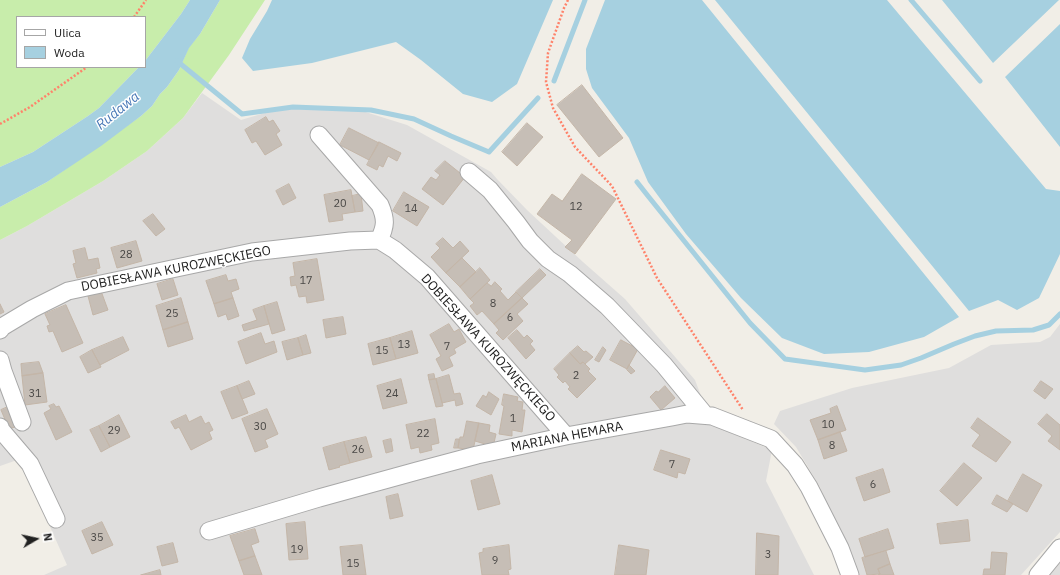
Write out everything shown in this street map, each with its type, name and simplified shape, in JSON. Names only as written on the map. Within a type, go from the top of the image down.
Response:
[{"type":"street","points":[[319,135],[380,205],[384,213],[385,223],[379,240]]},
{"type":"street","points":[[469,172],[490,190],[530,241],[548,259],[570,274],[607,306],[664,365],[705,415]]},
{"type":"street","name":"DOBIESŁAWA KUROZWĘCKIEGO","points":[[0,330],[2,327],[32,309],[68,291],[252,252],[350,241],[379,240],[395,250],[427,278],[566,436]]},
{"type":"street","points":[[1,369],[22,422]]},
{"type":"street","name":"MARIANA HEMARA","points":[[210,531],[319,498],[477,455],[566,436],[687,414],[705,415],[712,416],[771,439],[795,464],[809,487],[840,548],[850,575]]},
{"type":"street","points":[[0,427],[0,430],[30,464],[56,519]]},
{"type":"street","points":[[1038,575],[1060,548]]},
{"type":"path","points":[[135,16],[146,0]]},
{"type":"path","points":[[568,0],[548,53],[546,82],[553,108],[575,147],[612,186],[657,278],[758,434]]},
{"type":"path","points":[[0,124],[30,107],[86,68]]},
{"type":"shaded area","points":[[202,93],[241,120],[285,107],[359,110],[407,125],[491,172],[527,210],[625,299],[695,380],[712,425],[772,450],[766,481],[814,575],[44,575],[67,565],[20,459],[0,466],[0,240],[27,226],[103,181],[147,151],[183,118]]},
{"type":"shaded area","points":[[1060,324],[1060,532],[1021,575],[857,575],[820,487],[796,447],[774,424],[780,411],[852,388],[949,368],[991,345],[1040,342],[1050,337]]},
{"type":"shaded area","points":[[1060,563],[1060,575],[1050,575]]},
{"type":"green space","points":[[0,0],[190,0],[146,60],[146,16],[16,16],[16,68],[138,68],[99,108],[88,116],[33,152],[0,167]]},
{"type":"green space","points":[[220,0],[265,0],[229,55],[183,118],[147,151],[103,181],[27,226],[0,240],[0,207],[47,182],[141,116],[152,106],[179,70],[189,47],[200,34]]},
{"type":"water","name":"Rudawa","points":[[190,0],[220,0],[200,34],[189,48],[179,70],[152,106],[101,146],[47,182],[0,207],[0,167],[33,152],[99,108],[138,68],[146,68],[146,60]]},
{"type":"water","points":[[272,0],[553,0],[517,84],[492,102],[463,94],[396,42],[312,63],[253,71],[242,58],[250,39]]},
{"type":"water","points":[[605,0],[702,0],[959,317],[924,337],[869,352],[824,354],[782,338],[741,298],[686,234],[648,182],[629,138],[592,88],[586,69],[586,49]]},
{"type":"water","points":[[715,0],[887,0],[1046,189],[1060,191],[1060,254],[1039,298],[1017,310],[998,300],[969,311]]},
{"type":"water","points":[[942,0],[1059,0],[993,63]]},
{"type":"water","points":[[1060,24],[1060,147],[1005,77]]},
{"type":"building","points":[[582,85],[623,138],[599,157],[557,105]]},
{"type":"building","points":[[266,117],[269,122],[273,120],[280,131],[276,134],[282,145],[265,155],[256,141],[252,143],[245,130]]},
{"type":"building","points":[[527,123],[543,137],[517,166],[502,152]]},
{"type":"building","points":[[349,128],[379,143],[369,160],[340,145]]},
{"type":"building","points":[[379,142],[401,153],[397,161],[388,156],[383,167],[379,165],[377,170],[367,165]]},
{"type":"building","points":[[445,161],[465,177],[443,205],[422,189],[431,177],[436,180],[440,175],[435,171]]},
{"type":"building","points":[[582,174],[616,199],[575,254],[565,247],[572,240],[537,214],[552,194],[562,201]]},
{"type":"building","points":[[289,184],[296,198],[283,205],[276,191]]},
{"type":"building","points":[[351,190],[355,212],[342,214],[343,220],[329,222],[324,195]]},
{"type":"building","points":[[404,192],[429,207],[417,226],[393,211]]},
{"type":"building","points":[[361,194],[363,211],[355,212],[352,196]]},
{"type":"building","points":[[153,214],[165,229],[156,236],[143,221]]},
{"type":"building","points":[[443,238],[453,248],[460,241],[469,251],[446,273],[431,257],[440,248],[436,244]]},
{"type":"building","points":[[136,241],[142,261],[117,268],[111,248]]},
{"type":"building","points":[[85,248],[88,260],[98,258],[100,268],[96,269],[97,273],[77,278],[73,264],[76,263],[73,251]]},
{"type":"building","points":[[462,258],[476,272],[460,287],[446,273]]},
{"type":"building","points":[[317,259],[324,300],[307,303],[306,296],[299,297],[296,285],[291,286],[290,277],[295,276],[293,263]]},
{"type":"building","points":[[480,268],[490,280],[470,299],[460,287]]},
{"type":"building","points":[[540,269],[546,275],[522,298],[516,292]]},
{"type":"building","points":[[226,275],[228,281],[236,279],[239,289],[231,292],[233,298],[214,304],[206,281]]},
{"type":"building","points":[[173,279],[178,295],[162,300],[157,284]]},
{"type":"building","points":[[495,282],[502,289],[500,291],[508,300],[516,292],[522,298],[494,324],[482,311],[477,315],[470,306],[474,303],[470,299],[487,283],[491,286]]},
{"type":"building","points":[[101,291],[108,310],[93,315],[88,296]]},
{"type":"building","points":[[181,298],[188,322],[163,330],[156,306]]},
{"type":"building","points":[[233,298],[239,316],[228,320],[226,314],[218,317],[214,304]]},
{"type":"building","points":[[522,298],[528,304],[517,314],[523,321],[503,340],[496,333],[499,330],[494,324]]},
{"type":"building","points":[[277,302],[285,330],[272,334],[264,306]]},
{"type":"building","points":[[0,304],[4,312],[0,314]]},
{"type":"building","points":[[66,305],[83,343],[62,352],[53,331],[49,332],[47,326],[50,325],[45,314]]},
{"type":"building","points":[[264,306],[269,324],[244,331],[242,325],[257,320],[253,310]]},
{"type":"building","points":[[343,317],[346,334],[326,338],[323,320]]},
{"type":"building","points":[[188,322],[193,339],[168,347],[163,330]]},
{"type":"building","points":[[449,324],[454,332],[459,329],[466,342],[454,349],[456,353],[449,357],[453,366],[442,371],[436,359],[441,356],[430,335]]},
{"type":"building","points":[[517,330],[524,338],[527,335],[533,341],[530,344],[535,350],[526,359],[508,338]]},
{"type":"building","points":[[412,331],[418,353],[396,359],[390,338]]},
{"type":"building","points":[[261,333],[265,344],[274,341],[277,352],[246,364],[238,342]]},
{"type":"building","points":[[306,335],[311,353],[303,355],[298,338]]},
{"type":"building","points":[[123,337],[129,350],[100,365],[92,350]]},
{"type":"building","points":[[298,338],[303,355],[287,360],[282,342]]},
{"type":"building","points":[[390,338],[396,359],[373,365],[368,344]]},
{"type":"building","points":[[621,340],[638,349],[627,369],[610,360]]},
{"type":"building","points":[[578,346],[584,352],[586,351],[593,357],[585,364],[583,362],[580,364],[570,353]]},
{"type":"building","points":[[603,347],[606,350],[599,362],[595,360]]},
{"type":"building","points":[[92,350],[101,367],[88,373],[80,357]]},
{"type":"building","points":[[570,353],[580,364],[583,362],[590,369],[588,371],[596,379],[577,398],[568,389],[570,387],[565,381],[563,383],[557,377],[559,375],[554,369]]},
{"type":"building","points":[[39,362],[43,373],[22,376],[21,364]]},
{"type":"building","points":[[629,365],[635,371],[631,374],[627,370]]},
{"type":"building","points":[[43,373],[47,402],[25,405],[22,376]]},
{"type":"building","points":[[434,374],[435,379],[429,380],[428,375]]},
{"type":"building","points":[[449,375],[454,394],[460,393],[463,404],[456,406],[455,400],[442,403],[436,379]]},
{"type":"building","points":[[401,379],[407,403],[383,409],[377,386]]},
{"type":"building","points":[[436,379],[443,406],[436,407],[429,380]]},
{"type":"building","points":[[249,381],[255,394],[242,399],[237,386]]},
{"type":"building","points":[[1041,381],[1053,389],[1045,399],[1034,391]]},
{"type":"building","points":[[237,386],[248,413],[232,419],[221,392]]},
{"type":"building","points":[[665,386],[675,398],[661,410],[650,397],[656,391],[658,392]]},
{"type":"building","points":[[489,392],[499,399],[491,415],[476,406],[483,395],[486,397]]},
{"type":"building","points":[[504,394],[518,397],[517,401],[523,402],[522,410],[525,410],[522,432],[512,430],[512,436],[499,434],[504,406],[502,405]]},
{"type":"building","points":[[54,404],[56,407],[59,406],[72,432],[56,440],[44,413],[51,409],[49,406]]},
{"type":"building","points":[[10,406],[18,426],[9,429],[1,410]]},
{"type":"building","points":[[837,406],[846,430],[818,440],[810,420],[831,413],[830,409]]},
{"type":"building","points":[[267,409],[278,434],[265,440],[268,447],[255,452],[242,419]]},
{"type":"building","points":[[1047,414],[1060,425],[1060,450],[1048,441],[1052,436],[1038,424]]},
{"type":"building","points":[[119,415],[130,437],[110,447],[99,426]]},
{"type":"building","points":[[186,415],[189,422],[201,416],[205,424],[209,422],[213,430],[209,432],[212,439],[191,450],[179,427],[175,429],[171,422]]},
{"type":"building","points":[[978,418],[1011,442],[996,462],[972,446],[980,435],[971,428]]},
{"type":"building","points":[[435,419],[439,443],[431,445],[432,450],[420,453],[419,447],[411,449],[406,425]]},
{"type":"building","points":[[467,421],[479,423],[473,450],[458,448],[460,437],[463,437]]},
{"type":"building","points":[[479,423],[490,425],[489,432],[496,434],[493,447],[475,441]]},
{"type":"building","points":[[99,426],[110,447],[101,452],[90,430]]},
{"type":"building","points":[[840,432],[847,451],[824,459],[818,440]]},
{"type":"building","points":[[366,437],[372,457],[350,463],[344,442]]},
{"type":"building","points":[[391,439],[393,451],[386,453],[383,441]]},
{"type":"building","points":[[456,439],[459,439],[458,448],[454,448]]},
{"type":"building","points":[[344,442],[350,463],[329,470],[323,448]]},
{"type":"building","points":[[661,450],[690,459],[685,474],[678,472],[677,478],[654,470]]},
{"type":"building","points":[[964,463],[982,478],[957,506],[940,491]]},
{"type":"building","points":[[883,469],[890,492],[864,501],[856,478]]},
{"type":"building","points":[[1023,474],[1042,485],[1027,512],[1008,501]]},
{"type":"building","points":[[492,475],[500,504],[478,510],[471,481]]},
{"type":"building","points":[[398,494],[403,516],[390,519],[386,497]]},
{"type":"building","points":[[997,495],[1013,504],[1007,512],[992,504]]},
{"type":"building","points":[[968,520],[970,541],[940,544],[937,524]]},
{"type":"building","points":[[102,522],[113,545],[92,554],[82,531]]},
{"type":"building","points":[[305,522],[308,559],[289,560],[286,524]]},
{"type":"building","points":[[255,529],[259,542],[251,545],[255,556],[239,561],[230,536]]},
{"type":"building","points":[[888,529],[894,548],[865,557],[859,539]]},
{"type":"building","points":[[757,533],[779,536],[778,575],[756,575]]},
{"type":"building","points":[[173,543],[178,562],[162,566],[157,547]]},
{"type":"building","points":[[362,545],[366,575],[343,575],[340,547]]},
{"type":"building","points":[[509,545],[511,569],[508,570],[509,575],[482,575],[479,553],[483,552],[483,549]]},
{"type":"building","points":[[619,545],[649,550],[646,575],[615,575]]},
{"type":"building","points":[[886,551],[890,564],[878,569],[880,574],[867,575],[862,558]]},
{"type":"building","points":[[992,552],[1007,553],[1005,575],[983,575],[984,569],[990,569]]},
{"type":"building","points":[[255,556],[262,575],[244,575],[239,561]]},
{"type":"building","points":[[890,564],[894,575],[878,575],[880,574],[878,569]]},
{"type":"building","points":[[160,570],[161,575],[141,575]]},
{"type":"waterway","points":[[554,81],[585,0]]},
{"type":"waterway","points":[[911,0],[980,81]]},
{"type":"waterway","points":[[177,61],[242,114],[293,107],[371,110],[414,119],[489,152],[538,98]]},
{"type":"waterway","points":[[637,182],[750,323],[785,359],[865,370],[901,365],[975,336],[996,331],[1033,330],[1049,325],[1060,314]]}]
